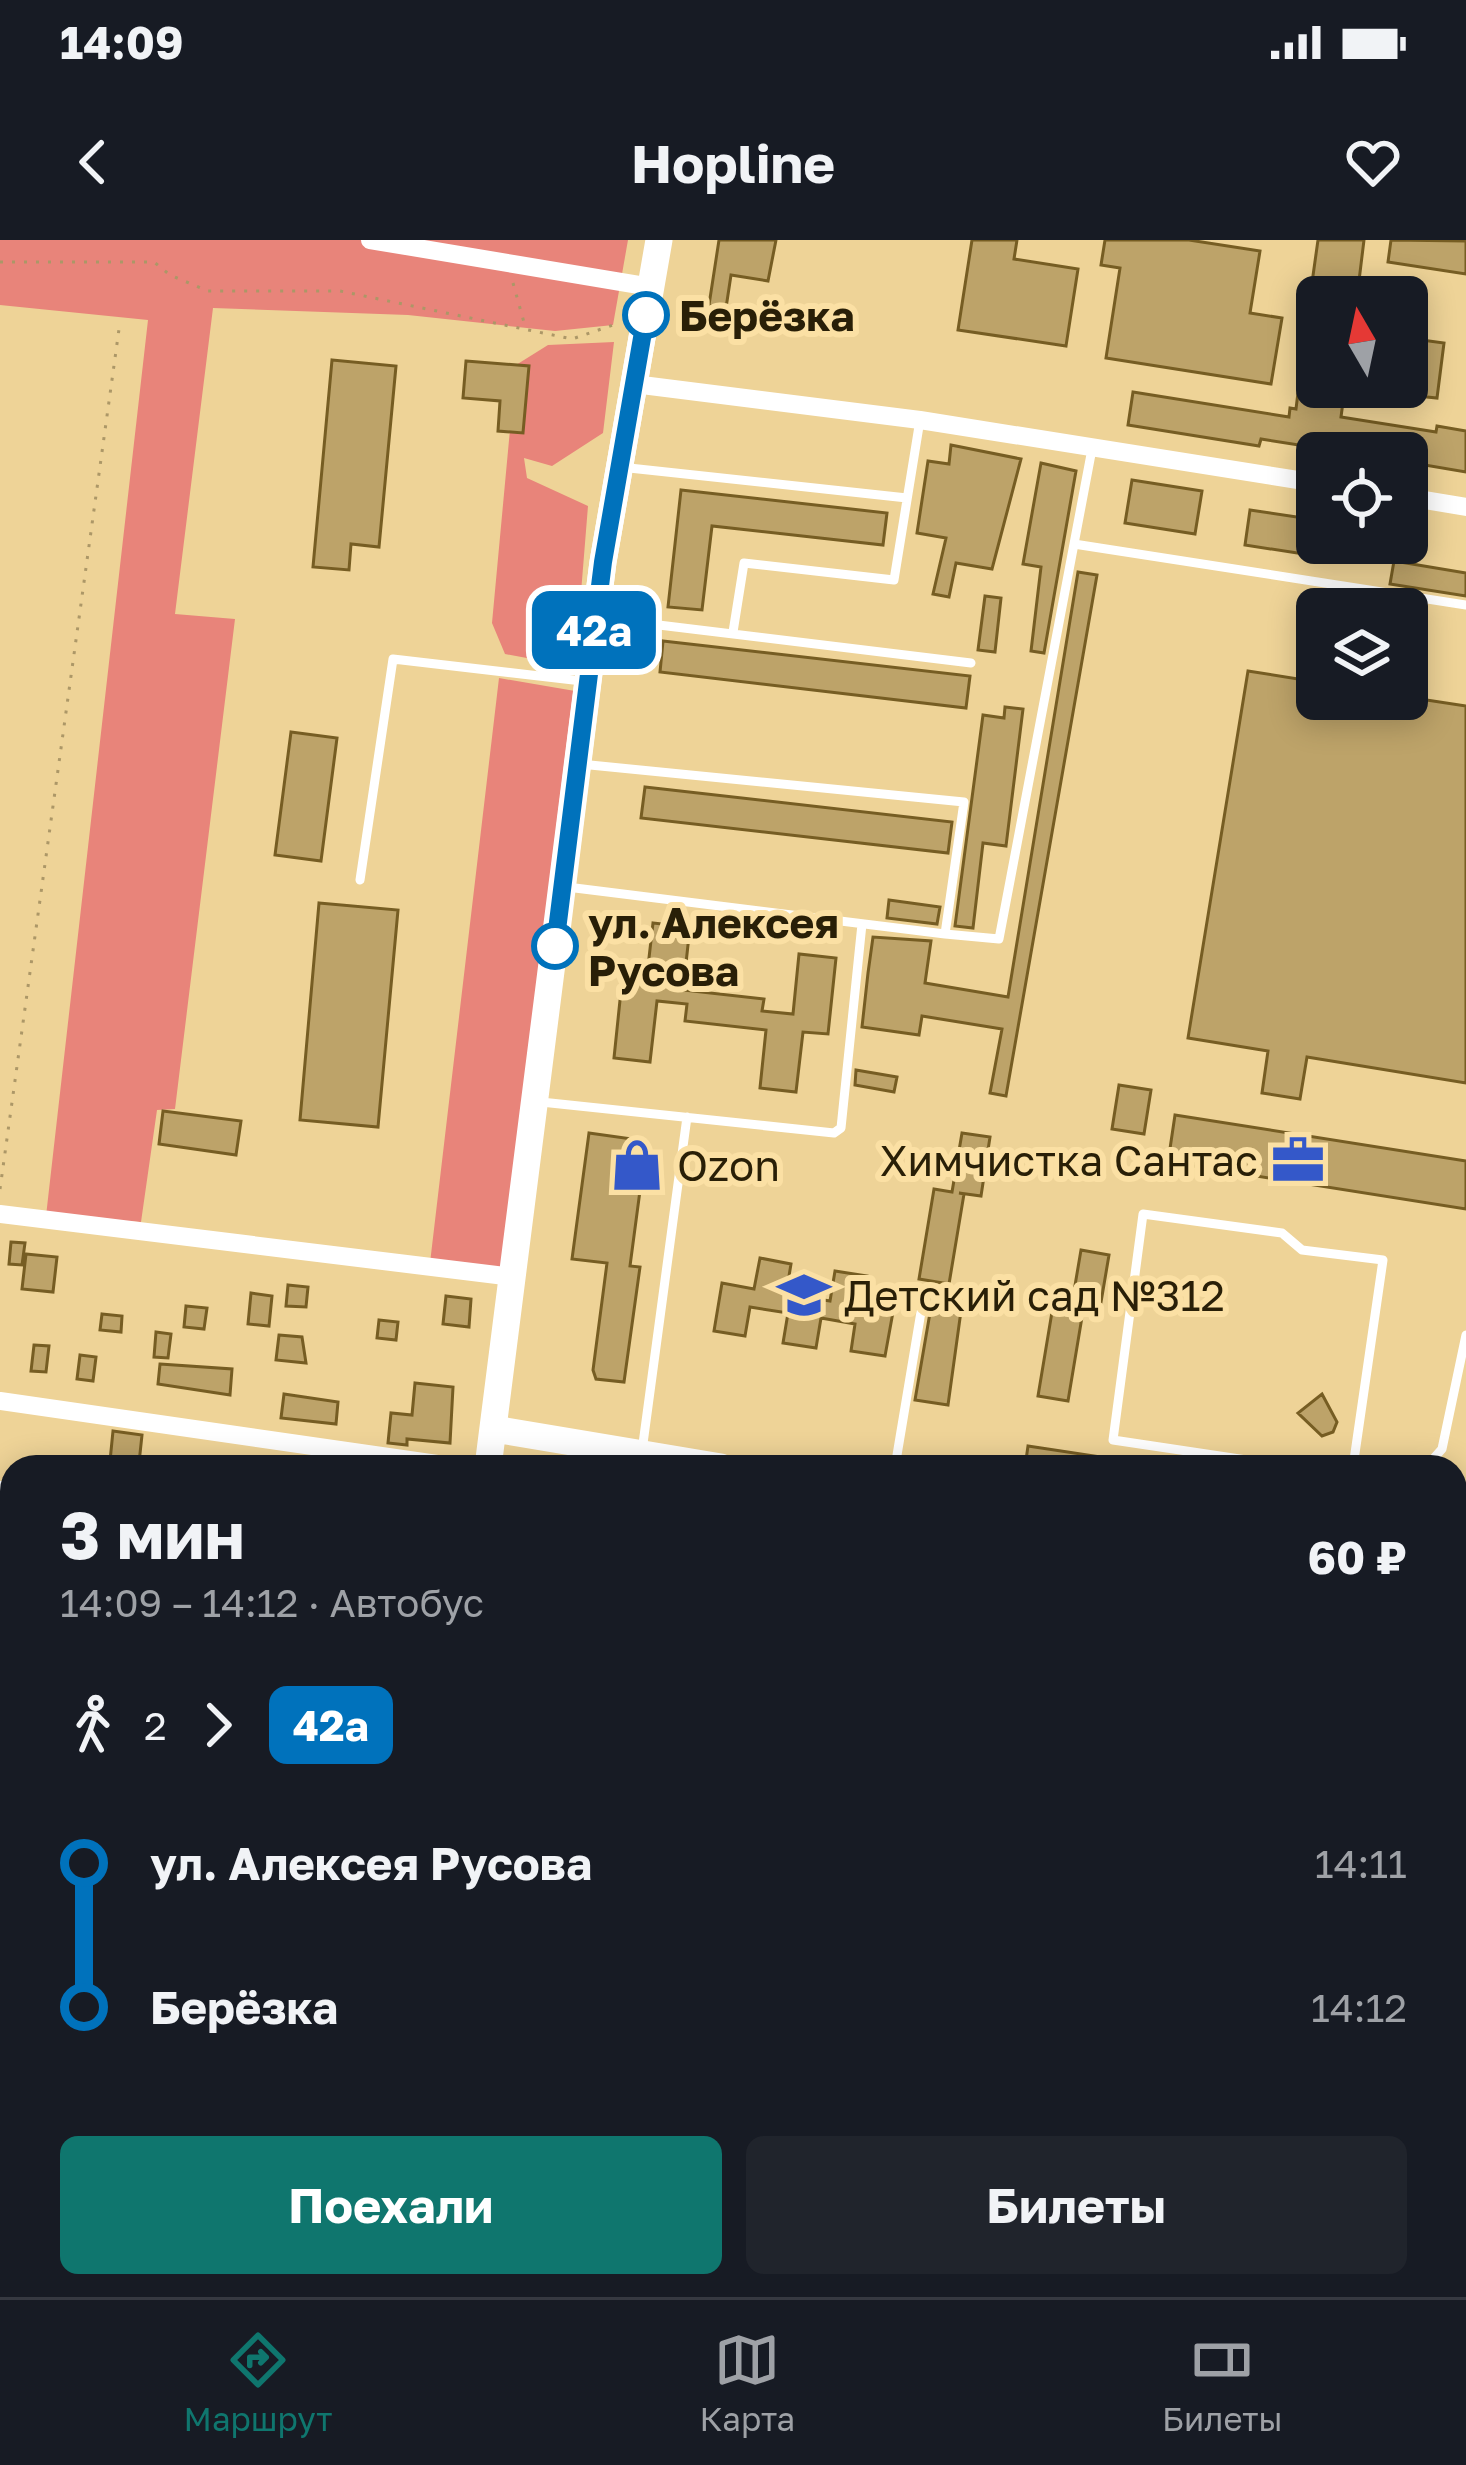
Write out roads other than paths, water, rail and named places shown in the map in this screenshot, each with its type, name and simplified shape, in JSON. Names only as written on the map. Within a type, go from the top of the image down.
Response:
[{"type":"street","points":[[370,240],[509,263],[649,297]]},
{"type":"street","points":[[490,1455],[596,617],[659,240]]},
{"type":"street","points":[[634,384],[920,420],[1296,480]]},
{"type":"street","points":[[1428,501],[1466,507]]},
{"type":"street","points":[[0,1214],[513,1277]]},
{"type":"street","points":[[0,1401],[375,1455]]},
{"type":"street","points":[[494,1429],[648,1455]]},
{"type":"lane","points":[[733,632],[744,563],[894,580],[920,420]]},
{"type":"lane","points":[[562,886],[999,939],[1092,447]]},
{"type":"lane","points":[[620,467],[908,498]]},
{"type":"lane","points":[[1074,544],[1466,605]]},
{"type":"lane","points":[[596,617],[971,663]]},
{"type":"lane","points":[[360,880],[393,659],[588,682]]},
{"type":"lane","points":[[578,764],[964,802],[945,934]]},
{"type":"lane","points":[[536,1102],[834,1133],[841,1128],[862,924]]},
{"type":"lane","points":[[642,1454],[687,1117]]},
{"type":"lane","points":[[1216,1455],[1113,1439],[1143,1214],[1282,1234],[1302,1250],[1383,1260],[1355,1455]]},
{"type":"lane","points":[[897,1455],[924,1294]]},
{"type":"lane","points":[[1437,1455],[1466,1335]]},
{"type":"place","name":"Берёзка","points":[[646,315]]},
{"type":"place","name":"ул. Алексея Русова","points":[[555,946]]},
{"type":"place","name":"Химчистка Сантас","points":[[1298,1160]]},
{"type":"place","name":"Ozon","points":[[637,1165]]},
{"type":"place","name":"Детский сад №312","points":[[804,1295]]}]
